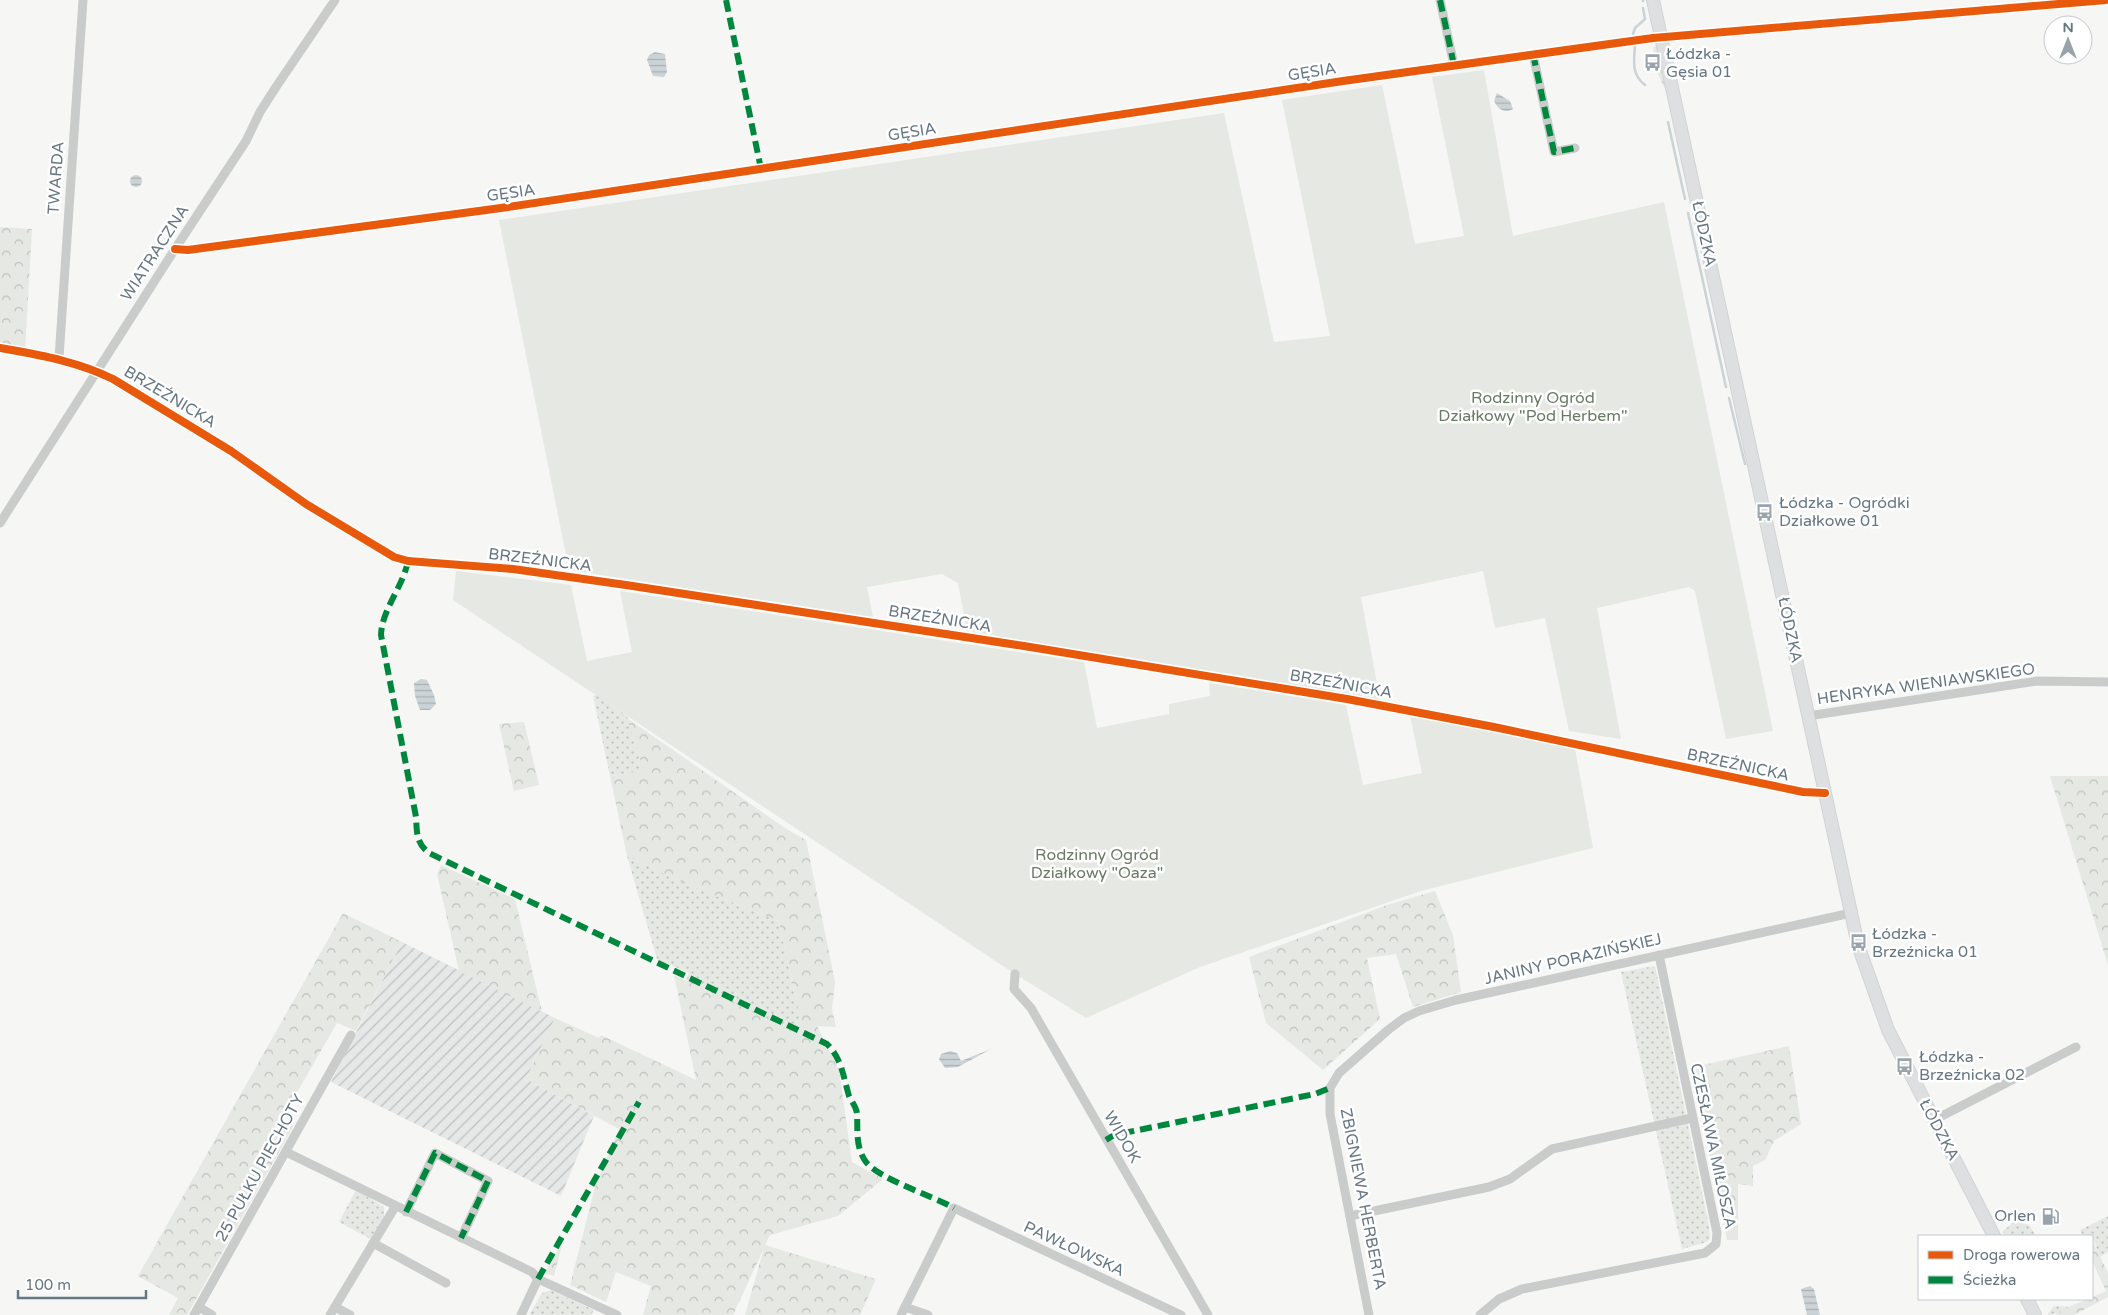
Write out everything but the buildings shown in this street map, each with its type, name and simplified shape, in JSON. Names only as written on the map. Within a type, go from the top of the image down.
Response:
[{"type":"main road","name":"ŁÓDZKA","points":[[1653,0],[1657,37],[1851,913],[1870,983],[1888,1030],[1993,1235]]},
{"type":"main road","points":[[2028,1300],[2035,1315]]},
{"type":"street","name":"TWARDA","points":[[58,358],[83,0]]},
{"type":"street","name":"WIATRACZNA","points":[[0,523],[96,371],[246,141],[260,112],[276,87],[335,0]]},
{"type":"street","points":[[1440,0],[1454,65]]},
{"type":"street","name":"GĘSIA","points":[[175,249],[188,250],[501,208],[1454,65],[1657,37],[2106,0]]},
{"type":"street","points":[[1533,54],[1554,152],[1574,148]]},
{"type":"street","name":"BRZEŹNICKA","points":[[0,348],[58,358],[96,371],[231,451],[306,504],[394,557],[408,561],[513,570],[617,584],[1041,649],[1377,704],[1803,792],[1825,793]]},
{"type":"street","name":"HENRYKA WIENIAWSKIEGO","points":[[1808,716],[2037,682],[2108,682]]},
{"type":"street","name":"JANINY PORAZIŃSKIEJ","points":[[1330,1088],[1339,1073],[1388,1030],[1419,1011],[1456,1000],[1610,968],[1659,955],[1851,913]]},
{"type":"street","name":"CZESŁAWA MIŁOSZA","points":[[1480,1315],[1499,1299],[1522,1289],[1705,1253],[1716,1244],[1717,1233],[1659,955]]},
{"type":"street","name":"WIDOK","points":[[1015,974],[1014,990],[1031,1008],[1208,1315]]},
{"type":"street","name":"25 PUŁKU PIECHOTY","points":[[196,1311],[351,1035]]},
{"type":"street","points":[[1934,1120],[2076,1047]]},
{"type":"street","name":"ZBIGNIEWA HERBERTA","points":[[1330,1088],[1330,1114],[1370,1315]]},
{"type":"street","points":[[1350,1216],[1498,1184],[1512,1177],[1552,1149],[1692,1118]]},
{"type":"street","points":[[286,1152],[395,1207],[532,1272],[538,1279],[617,1315]]},
{"type":"street","points":[[406,1212],[435,1153],[488,1180],[461,1238]]},
{"type":"street","points":[[350,1315],[333,1311],[395,1207]]},
{"type":"street","name":"PAWŁOWSKA","points":[[903,1311],[954,1208],[1181,1315]]},
{"type":"street","points":[[373,1243],[446,1283]]},
{"type":"street","points":[[521,1315],[538,1279]]},
{"type":"street","points":[[196,1311],[212,1315]]},
{"type":"street","points":[[903,1311],[928,1315]]},
{"type":"shaded area","points":[[655,52],[665,54],[667,72],[664,77],[653,76],[647,60],[649,55]]},
{"type":"shaded area","points":[[1497,93],[1510,101],[1513,109],[1504,111],[1497,106],[1494,101]]},
{"type":"shaded area","points":[[136,175],[142,181],[136,187],[130,181]]},
{"type":"shaded area","points":[[421,679],[427,680],[434,695],[436,704],[430,710],[420,710],[415,696],[414,683]]},
{"type":"shaded area","points":[[402,942],[555,1018],[526,1079],[594,1116],[561,1196],[331,1082]]},
{"type":"shaded area","points":[[991,1049],[958,1067],[945,1068],[939,1059],[941,1054],[950,1051],[957,1053],[961,1061]]},
{"type":"shaded area","points":[[1810,1286],[1814,1289],[1820,1315],[1807,1315],[1801,1289]]},
{"type":"green space","points":[[1653,47],[1657,47],[1668,95],[1657,72]]},
{"type":"green space","name":"Rodzinny Ogród Działkowy \"Pod Herbem\"","points":[[1484,70],[1513,236],[1664,202],[1773,731],[1726,739],[1695,591],[1689,587],[1597,608],[1621,739],[1569,731],[1545,618],[1495,628],[1483,571],[1361,597],[1380,700],[967,631],[958,583],[942,574],[867,587],[873,617],[569,570],[499,220],[1224,113],[1274,342],[1330,336],[1282,100],[1382,85],[1415,244],[1464,236],[1432,77]]},
{"type":"green space","points":[[0,227],[32,229],[25,350],[0,345]]},
{"type":"green space","name":"Rodzinny Ogród Działkowy \"Oaza\"","points":[[456,571],[571,585],[587,661],[632,652],[620,591],[1084,662],[1097,728],[1169,714],[1169,704],[1210,696],[1209,683],[1346,705],[1363,785],[1422,773],[1410,715],[1575,749],[1593,848],[1421,891],[1200,967],[1086,1018],[1015,974],[453,600]]},
{"type":"green space","points":[[596,695],[627,716],[644,771],[610,776],[593,696]]},
{"type":"green space","points":[[627,718],[788,830],[806,840],[835,982],[832,1009],[836,1027],[817,1026],[839,1070],[852,1162],[883,1179],[838,1216],[770,1235],[765,1245],[876,1279],[860,1315],[745,1315],[764,1248],[733,1315],[643,1315],[651,1286],[616,1272],[606,1302],[570,1285],[596,1183],[619,1129],[526,1079],[555,1018],[599,1038],[601,1035],[696,1080],[674,975],[801,1035],[801,1025],[779,921],[682,882],[627,856],[610,776],[644,771]]},
{"type":"green space","points":[[524,722],[539,785],[514,791],[499,724]]},
{"type":"green space","points":[[2050,776],[2108,776],[2108,965]]},
{"type":"green space","points":[[627,856],[682,882],[779,921],[801,1025],[801,1036],[686,981],[689,973],[657,959]]},
{"type":"green space","points":[[441,865],[515,899],[542,1012],[459,971],[437,874]]},
{"type":"green space","points":[[1435,891],[1453,935],[1461,992],[1413,1007],[1396,954],[1367,958],[1380,1019],[1323,1070],[1266,1023],[1249,957],[1387,905]]},
{"type":"green space","points":[[343,913],[402,942],[356,1031],[337,1023],[281,1120],[293,1127],[187,1315],[169,1315],[178,1298],[138,1276]]},
{"type":"green space","points":[[1655,966],[1709,1226],[1710,1238],[1707,1242],[1682,1249],[1621,972]]},
{"type":"green space","points":[[1789,1046],[1801,1124],[1774,1141],[1765,1160],[1753,1166],[1753,1186],[1738,1184],[1738,1240],[1727,1240],[1692,1071],[1702,1068],[1703,1065]]},
{"type":"green space","points":[[356,1190],[384,1207],[384,1217],[371,1239],[339,1222]]},
{"type":"green space","points":[[2108,1216],[2108,1252],[2100,1257],[2093,1235],[2082,1235],[2080,1230]]},
{"type":"green space","points":[[2015,1221],[2029,1225],[2035,1235],[2004,1235],[2003,1231]]},
{"type":"green space","points":[[563,1241],[554,1276],[545,1273]]},
{"type":"green space","points":[[2093,1242],[2108,1273],[2108,1297],[2074,1315],[2055,1315],[2085,1300],[2093,1300],[2093,1297],[2106,1291],[2093,1263]]},
{"type":"green space","points":[[551,1290],[594,1310],[591,1315],[529,1315],[542,1293]]},
{"type":"green space","points":[[2054,1306],[2072,1307],[2047,1315]]},
{"type":"waterway","points":[[1633,34],[1635,28],[1645,19],[1643,8]]},
{"type":"waterway","points":[[1635,45],[1635,72],[1645,85]]},
{"type":"waterway","points":[[1668,122],[1685,199]]},
{"type":"waterway","points":[[1688,213],[1726,387]]},
{"type":"waterway","points":[[1729,398],[1745,464]]},
{"type":"marked path","points":[[726,0],[761,169]]},
{"type":"marked path","points":[[1440,0],[1454,65]]},
{"type":"marked path","points":[[1533,54],[1554,152],[1575,148]]},
{"type":"marked path","points":[[408,561],[402,580],[385,616],[381,635],[416,817],[418,837],[425,849],[429,853],[827,1044],[839,1062],[849,1096],[857,1113],[860,1150],[866,1162],[882,1175],[954,1208]]},
{"type":"marked path","points":[[1106,1140],[1114,1135],[1315,1094],[1330,1088]]},
{"type":"marked path","points":[[538,1279],[639,1102]]},
{"type":"marked path","points":[[406,1212],[435,1153],[488,1181],[461,1238]]},
{"type":"cycle path","points":[[175,249],[188,250],[501,208],[1343,81],[1653,38],[2106,0]]},
{"type":"cycle path","points":[[0,348],[72,363],[113,379],[231,451],[306,504],[394,557],[408,561],[513,569],[1024,646],[1347,699],[1494,727],[1803,792],[1825,793]]},
{"type":"place","name":"Łódzka - Gęsia 01","points":[[1652,63]]},
{"type":"place","name":"Łódzka - Ogródki Działkowe 01","points":[[1765,512]]},
{"type":"place","name":"Łódzka - Brzeźnicka 01","points":[[1858,943]]},
{"type":"place","name":"Łódzka - Brzeźnicka 02","points":[[1905,1066]]},
{"type":"place","name":"Orlen","points":[[2050,1216]]}]
